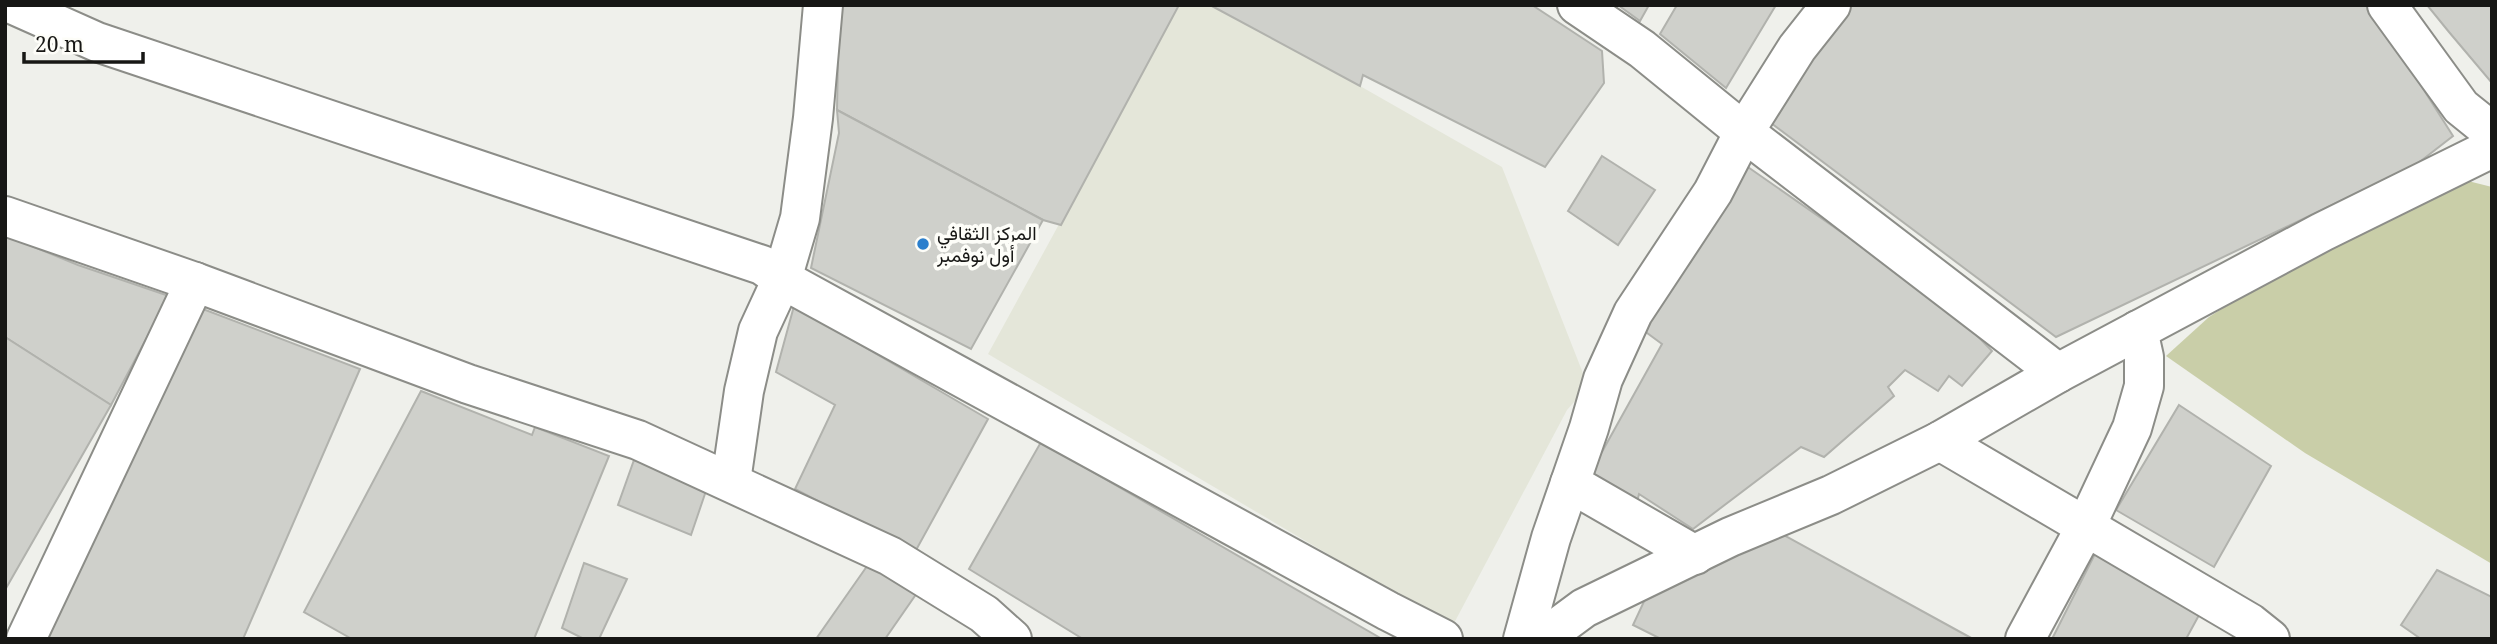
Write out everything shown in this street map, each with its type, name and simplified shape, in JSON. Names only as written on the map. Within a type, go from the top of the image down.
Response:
[{"type":"street","points":[[14,5],[97,42],[762,265],[782,279],[1443,639]]},
{"type":"street","points":[[731,481],[744,391],[758,331],[782,279],[800,218],[813,118],[823,5]]},
{"type":"street","points":[[1577,5],[1642,49],[1744,132],[2058,373]]},
{"type":"street","points":[[1523,639],[1551,538],[1603,379],[1633,313],[1713,192],[1744,132],[1797,48],[1831,5]]},
{"type":"street","points":[[2387,5],[2461,107],[2492,132]]},
{"type":"street","points":[[1542,639],[1584,608],[1730,537],[1831,495],[1940,441],[2058,373],[2322,232],[2492,149]]},
{"type":"street","points":[[5,216],[195,282],[467,384],[638,440],[890,556],[984,614],[1012,639]]},
{"type":"street","points":[[26,639],[195,282]]},
{"type":"street","points":[[2025,639],[2086,526],[2132,428],[2144,386],[2144,357],[2138,330]]},
{"type":"street","points":[[1940,441],[2250,623],[2270,639]]},
{"type":"street","points":[[1570,483],[1695,555]]},
{"type":"shaded area","points":[[1179,5],[1210,5],[1502,167],[1588,386],[1567,410],[1452,627],[988,354]]},
{"type":"green space","points":[[2468,181],[2492,187],[2492,564],[2305,453],[2166,356],[2209,317],[2273,276],[2442,186]]},
{"type":"building","points":[[839,5],[1179,5],[1061,225],[1043,220],[837,110]]},
{"type":"building","points":[[1210,5],[1532,5],[1602,51],[1604,83],[1545,167],[1363,75],[1360,86]]},
{"type":"building","points":[[1618,5],[1649,5],[1640,21]]},
{"type":"building","points":[[1677,5],[1776,5],[1726,88],[1660,34]]},
{"type":"building","points":[[1848,5],[2370,5],[2453,136],[2395,181],[2378,183],[2056,337],[1767,120]]},
{"type":"building","points":[[2427,5],[2492,5],[2492,83],[2449,32]]},
{"type":"building","name":"المركز الثقافي أول نوفمبر","points":[[837,110],[1043,220],[971,349],[811,268],[839,133]]},
{"type":"building","points":[[1602,156],[1655,190],[1618,245],[1568,211]]},
{"type":"building","points":[[1745,165],[1923,289],[1967,325],[1992,351],[1962,386],[1949,376],[1938,391],[1905,370],[1888,387],[1894,396],[1824,457],[1801,447],[1693,529],[1639,494],[1636,506],[1588,477],[1662,344],[1639,327],[1690,263]]},
{"type":"building","points":[[5,235],[78,265],[169,296],[111,405],[5,337]]},
{"type":"building","points":[[195,306],[360,369],[243,639],[19,639]]},
{"type":"building","points":[[794,306],[988,419],[915,552],[795,489],[835,405],[776,372]]},
{"type":"building","points":[[5,337],[111,405],[5,590]]},
{"type":"building","points":[[421,391],[532,435],[535,427],[609,456],[534,639],[352,639],[304,612]]},
{"type":"building","points":[[2179,405],[2271,466],[2214,567],[2116,510]]},
{"type":"building","points":[[1041,442],[1382,639],[1083,639],[969,569]]},
{"type":"building","points":[[634,460],[708,485],[691,535],[618,505]]},
{"type":"building","points":[[1771,528],[1973,639],[1661,639],[1633,625],[1654,580]]},
{"type":"building","points":[[2102,540],[2205,604],[2186,639],[2052,639]]},
{"type":"building","points":[[872,559],[919,590],[885,639],[816,639]]},
{"type":"building","points":[[584,563],[627,579],[599,639],[584,639],[562,628]]},
{"type":"building","points":[[2437,570],[2492,597],[2492,639],[2421,639],[2401,625]]},
{"type":"place","name":"المركز الثقافي أول نوفمبر","points":[[923,244]]}]
